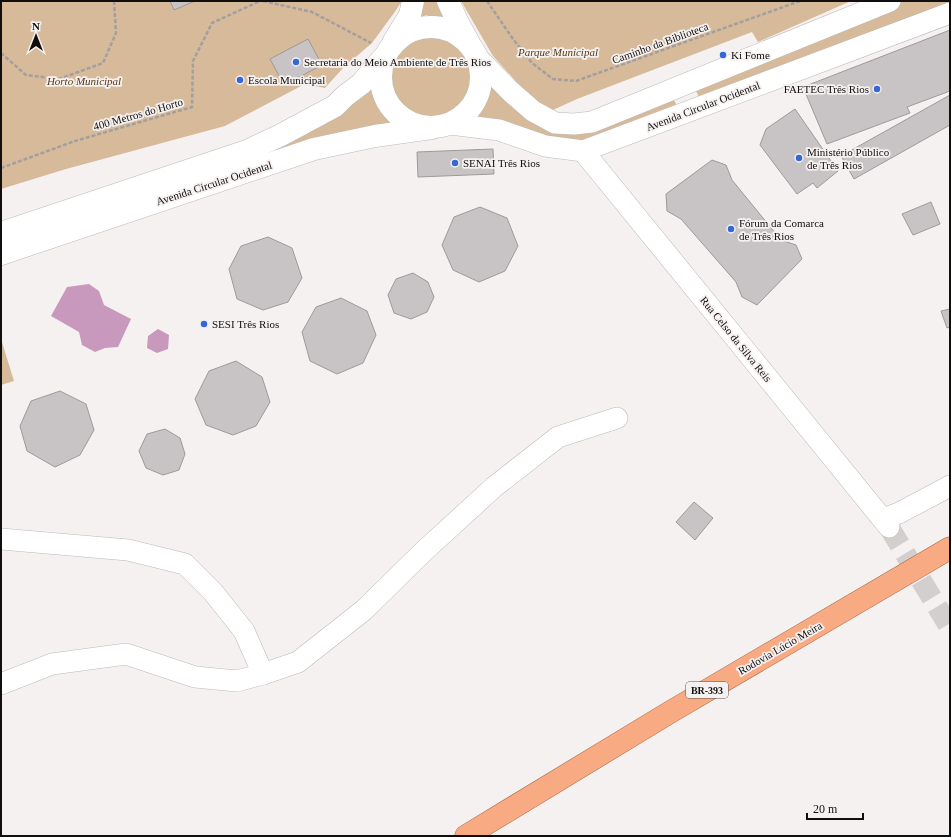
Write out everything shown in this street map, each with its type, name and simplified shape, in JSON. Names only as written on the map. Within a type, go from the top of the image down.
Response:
[{"type":"highway","name":"Rodovia Lúcio Meira","points":[[466,836],[672,711],[950,548]]},
{"type":"street","points":[[413,1],[410,15],[383,47],[380,73],[382,90],[388,105],[400,117],[415,125],[441,126],[464,116],[474,104],[480,89],[482,73],[474,51],[457,21],[448,1]]},
{"type":"street","points":[[383,47],[407,32],[423,27],[440,27],[456,33],[510,91],[534,111],[555,123],[574,124],[592,122],[890,1]]},
{"type":"street","name":"Avenida Circular Ocidental","points":[[1,254],[314,149],[375,136],[441,126],[499,130],[545,146],[583,151],[950,13]]},
{"type":"street","name":"Avenida Circular Ocidental","points":[[1,233],[247,151],[281,135],[334,106],[361,84],[383,47]]},
{"type":"street","points":[[680,86],[691,111]]},
{"type":"street","name":"Rua Celso da Silva Reis","points":[[583,151],[886,523],[900,513],[950,486]]},
{"type":"street","points":[[1,684],[52,664],[126,654],[195,677],[237,681],[298,662],[364,610],[423,552],[494,486],[558,437],[617,418]]},
{"type":"street","points":[[1,540],[128,550],[185,564],[213,592],[244,631],[263,674]]},
{"type":"path","points":[[1,53],[26,75],[59,79],[103,64],[116,33],[114,1]]},
{"type":"path","name":"400 Metros do Horto","points":[[1,168],[75,141],[192,107],[193,61],[212,22],[261,1],[312,12],[383,47]]},
{"type":"path","name":"Caminho da Biblioteca","points":[[487,1],[532,64],[553,79],[576,81],[800,1]]},
{"type":"green space","name":"Horto Municipal","points":[[1,1],[402,1],[372,43],[344,67],[325,88],[305,84],[225,126],[66,169],[1,189]]},
{"type":"green space","points":[[418,1],[447,1],[458,27],[426,15],[405,27]]},
{"type":"green space","name":"Parque Municipal","points":[[461,1],[851,1],[758,42],[752,32],[577,99],[553,110],[531,98],[493,56]]},
{"type":"green space","points":[[898,1],[950,1],[950,10],[702,104],[693,84]]},
{"type":"green space","points":[[433,33],[450,37],[464,46],[473,60],[477,77],[473,94],[464,108],[450,117],[433,121],[416,117],[402,108],[393,94],[389,77],[393,60],[402,46],[416,37]]},
{"type":"green space","points":[[489,76],[548,124],[670,92],[679,110],[584,142],[463,123],[484,98]]},
{"type":"green space","points":[[376,79],[381,102],[384,107],[399,121],[407,125],[206,166]]},
{"type":"green space","points":[[1,339],[14,381],[1,385]]},
{"type":"shaded area","points":[[89,284],[99,291],[104,305],[131,319],[118,347],[105,348],[95,352],[82,345],[79,332],[51,316],[67,287]]},
{"type":"shaded area","points":[[158,329],[169,335],[168,349],[157,353],[147,348],[148,336]]},
{"type":"building","points":[[170,1],[195,1],[174,10]]},
{"type":"building","name":"FAETEC Três Rios","points":[[950,30],[950,91],[907,107],[910,113],[827,144],[803,87]]},
{"type":"building","name":"Secretaria do Meio Ambiente de Três Rios","points":[[308,39],[322,65],[284,85],[270,59]]},
{"type":"building","points":[[950,95],[950,125],[854,179],[841,156]]},
{"type":"building","name":"Ministério Público de Três Rios","points":[[795,109],[838,171],[817,188],[813,183],[797,194],[760,145],[766,129]]},
{"type":"building","name":"SENAI Três Rios","points":[[493,149],[494,174],[418,177],[417,152]]},
{"type":"building","name":"Fórum da Comarca de Três Rios","points":[[712,160],[726,165],[732,180],[781,240],[796,245],[802,259],[757,305],[742,297],[736,282],[681,219],[667,211],[666,194]]},
{"type":"building","points":[[931,202],[940,224],[913,235],[902,214]]},
{"type":"building","points":[[480,207],[507,218],[518,246],[505,271],[479,282],[453,270],[442,245],[454,217]]},
{"type":"building","points":[[268,237],[292,248],[302,278],[288,302],[263,310],[237,299],[229,269],[241,246]]},
{"type":"building","points":[[413,273],[428,282],[434,297],[427,312],[411,319],[394,313],[388,295],[396,279]]},
{"type":"building","points":[[341,298],[367,311],[376,335],[363,363],[337,374],[310,361],[302,332],[316,307]]},
{"type":"building","points":[[950,309],[950,327],[947,328],[941,311]]},
{"type":"building","points":[[236,361],[262,377],[270,402],[256,426],[233,435],[206,425],[195,399],[209,371]]},
{"type":"building","points":[[60,391],[86,404],[94,430],[80,455],[55,467],[27,451],[20,426],[31,401]]},
{"type":"building","points":[[165,429],[180,438],[185,454],[179,470],[163,475],[146,468],[139,451],[147,434]]},
{"type":"building","points":[[694,502],[713,518],[695,540],[676,522]]},
{"type":"tunnel","points":[[889,527],[950,628]]},
{"type":"place","name":"Ki Fome","points":[[723,55]]},
{"type":"place","name":"Secretaria do Meio Ambiente de Três Rios","points":[[296,62]]},
{"type":"place","name":"Escola Municipal","points":[[240,80]]},
{"type":"place","name":"FAETEC Três Rios","points":[[877,89]]},
{"type":"place","name":"Ministério Público de Três Rios","points":[[799,158]]},
{"type":"place","name":"SENAI Três Rios","points":[[455,163]]},
{"type":"place","name":"Fórum da Comarca de Três Rios","points":[[731,229]]},
{"type":"place","name":"SESI Três Rios","points":[[204,324]]}]
